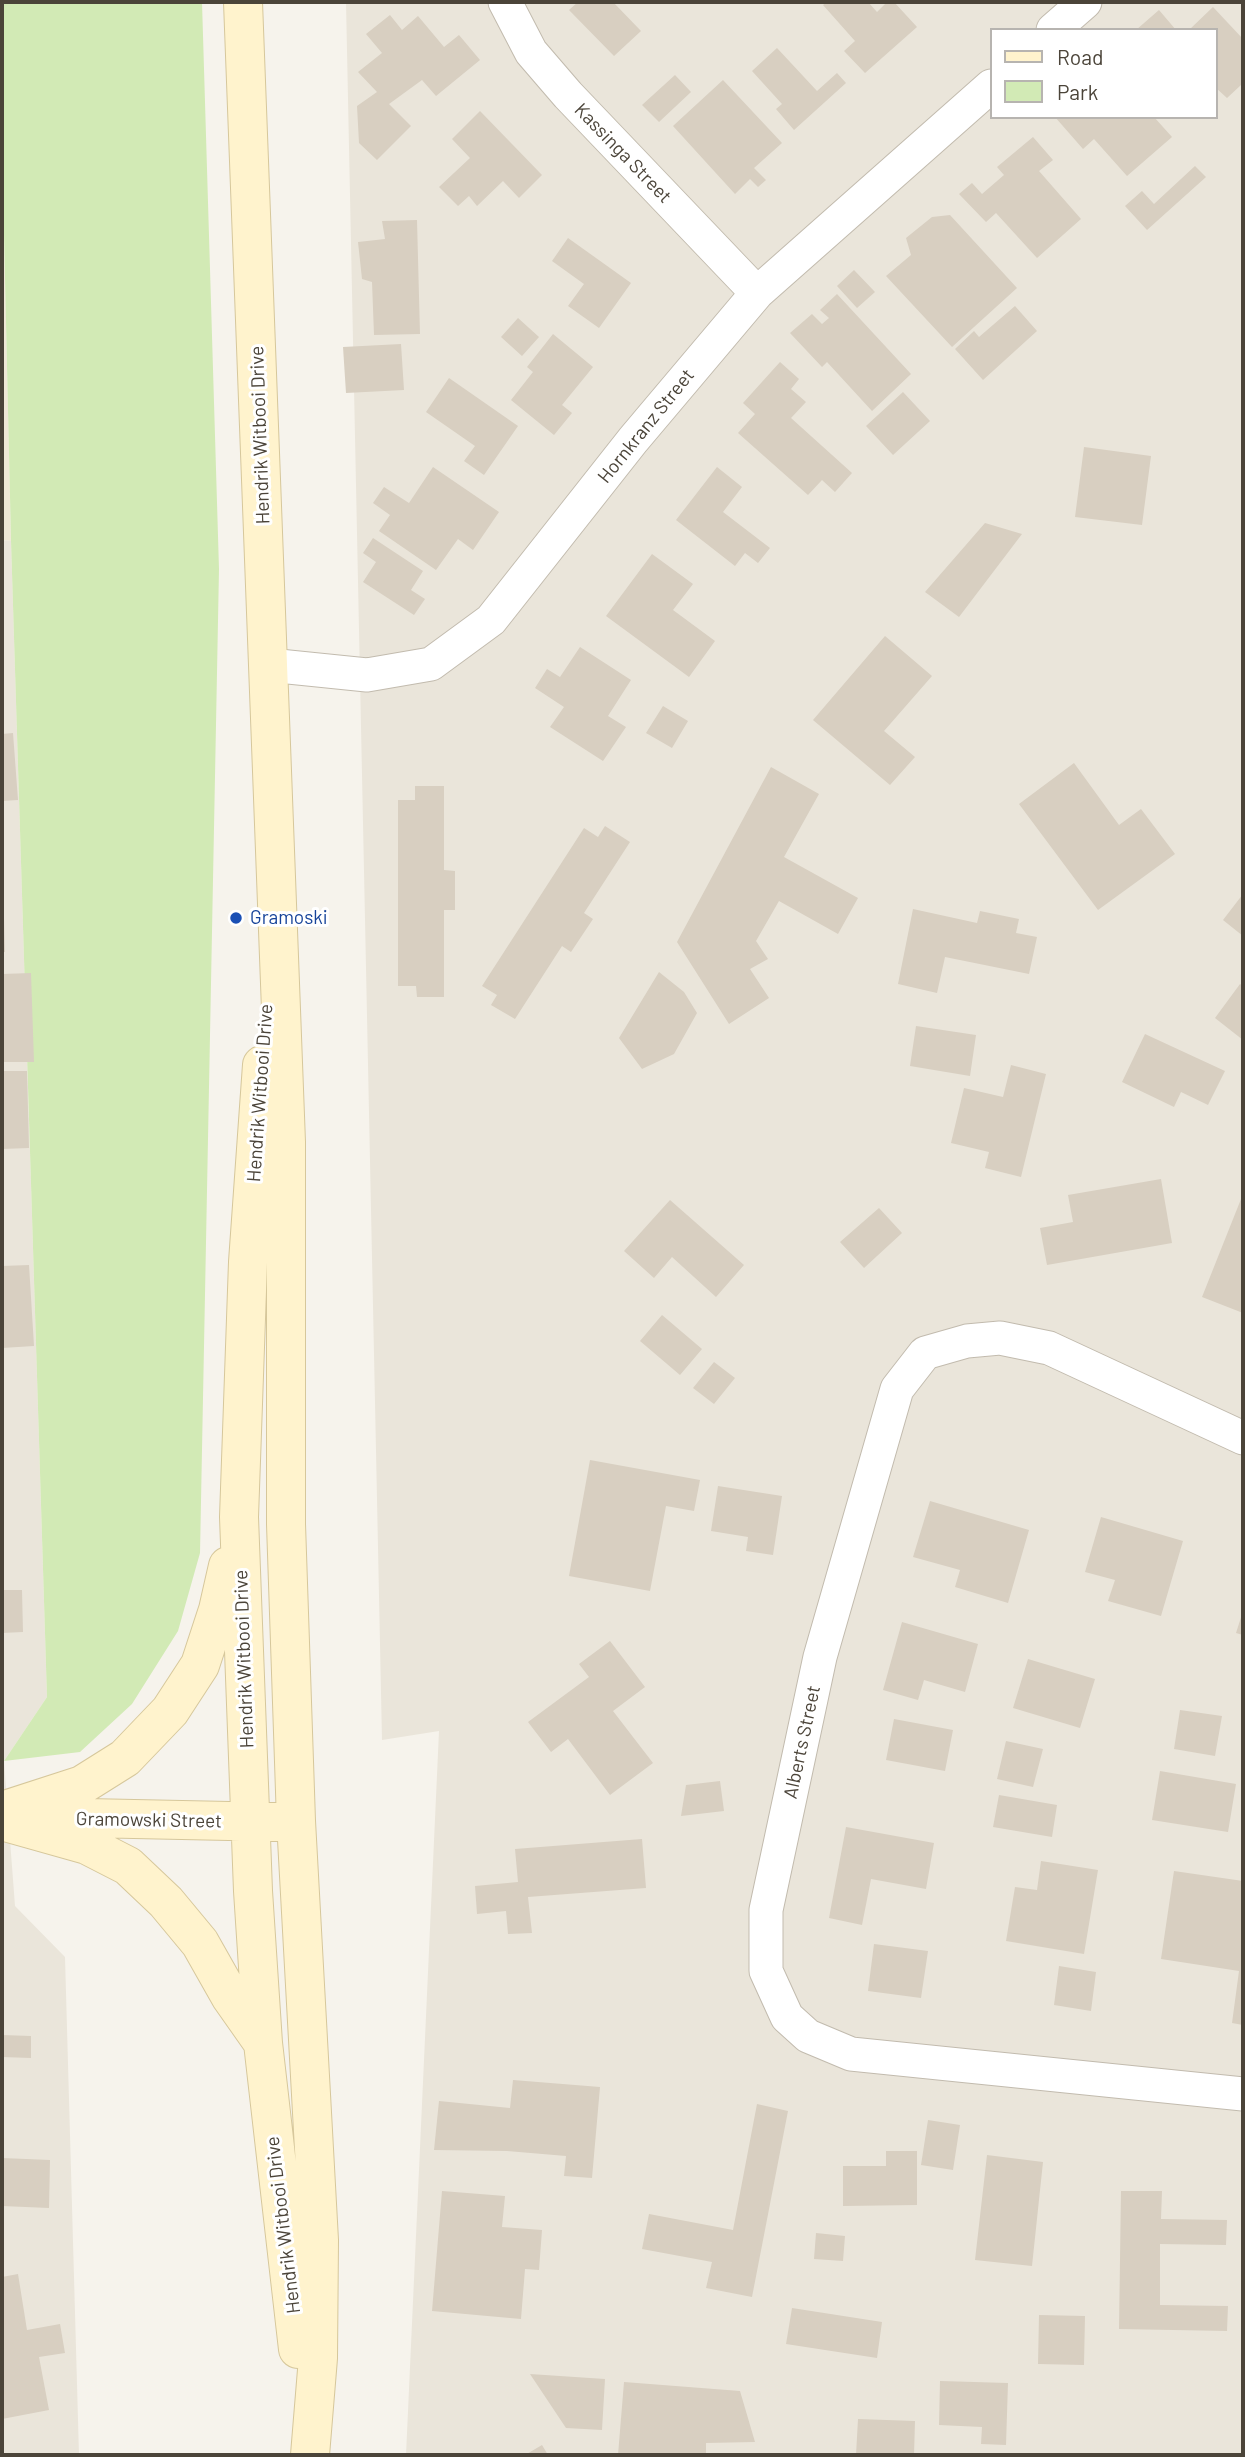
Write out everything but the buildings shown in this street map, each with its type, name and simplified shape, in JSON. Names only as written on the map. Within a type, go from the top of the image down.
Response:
[{"type":"main road","name":"Hendrik Witbooi Drive","points":[[243,2],[286,1142],[286,1524],[296,1821],[319,2240],[318,2358],[310,2452]]},
{"type":"main road","name":"Hendrik Witbooi Drive","points":[[275,868],[248,1262],[239,1517],[250,1822],[263,2043],[310,2452]]},
{"type":"main road","points":[[2,1811],[82,1785],[125,1758],[170,1711],[200,1665],[218,1610],[239,1517]]},
{"type":"main road","points":[[2,1819],[87,1845],[128,1866],[166,1902],[200,1943],[230,1996],[263,2043]]},
{"type":"main road","name":"Gramowski Street","points":[[2,1819],[296,1821]]},
{"type":"street","name":"Kassinga Street","points":[[505,2],[531,52],[568,95],[757,293]]},
{"type":"street","points":[[1055,28],[1084,2]]},
{"type":"street","name":"Hornkranz Street","points":[[269,665],[367,675],[431,664],[491,620],[633,440],[757,293],[990,87]]},
{"type":"street","name":"Alberts Street","points":[[1243,1438],[1049,1348],[1000,1338],[967,1340],[925,1353],[898,1389],[820,1657],[766,1910],[766,1970],[787,2017],[808,2036],[851,2053],[1243,2094]]},
{"type":"shaded area","points":[[346,2],[1243,2],[1243,2455],[406,2455],[439,1731],[382,1740]]},
{"type":"shaded area","points":[[2,147],[11,541],[2,540]]},
{"type":"shaded area","points":[[2,540],[11,541],[47,1697],[4,1761],[15,1906],[65,1957],[79,2455],[2,2455]]},
{"type":"green space","points":[[2,2],[202,2],[219,569],[200,1553],[178,1631],[132,1704],[80,1752],[4,1761],[47,1697],[11,541],[2,147]]},
{"type":"place","name":"Gramoski","points":[[236,918]]}]
